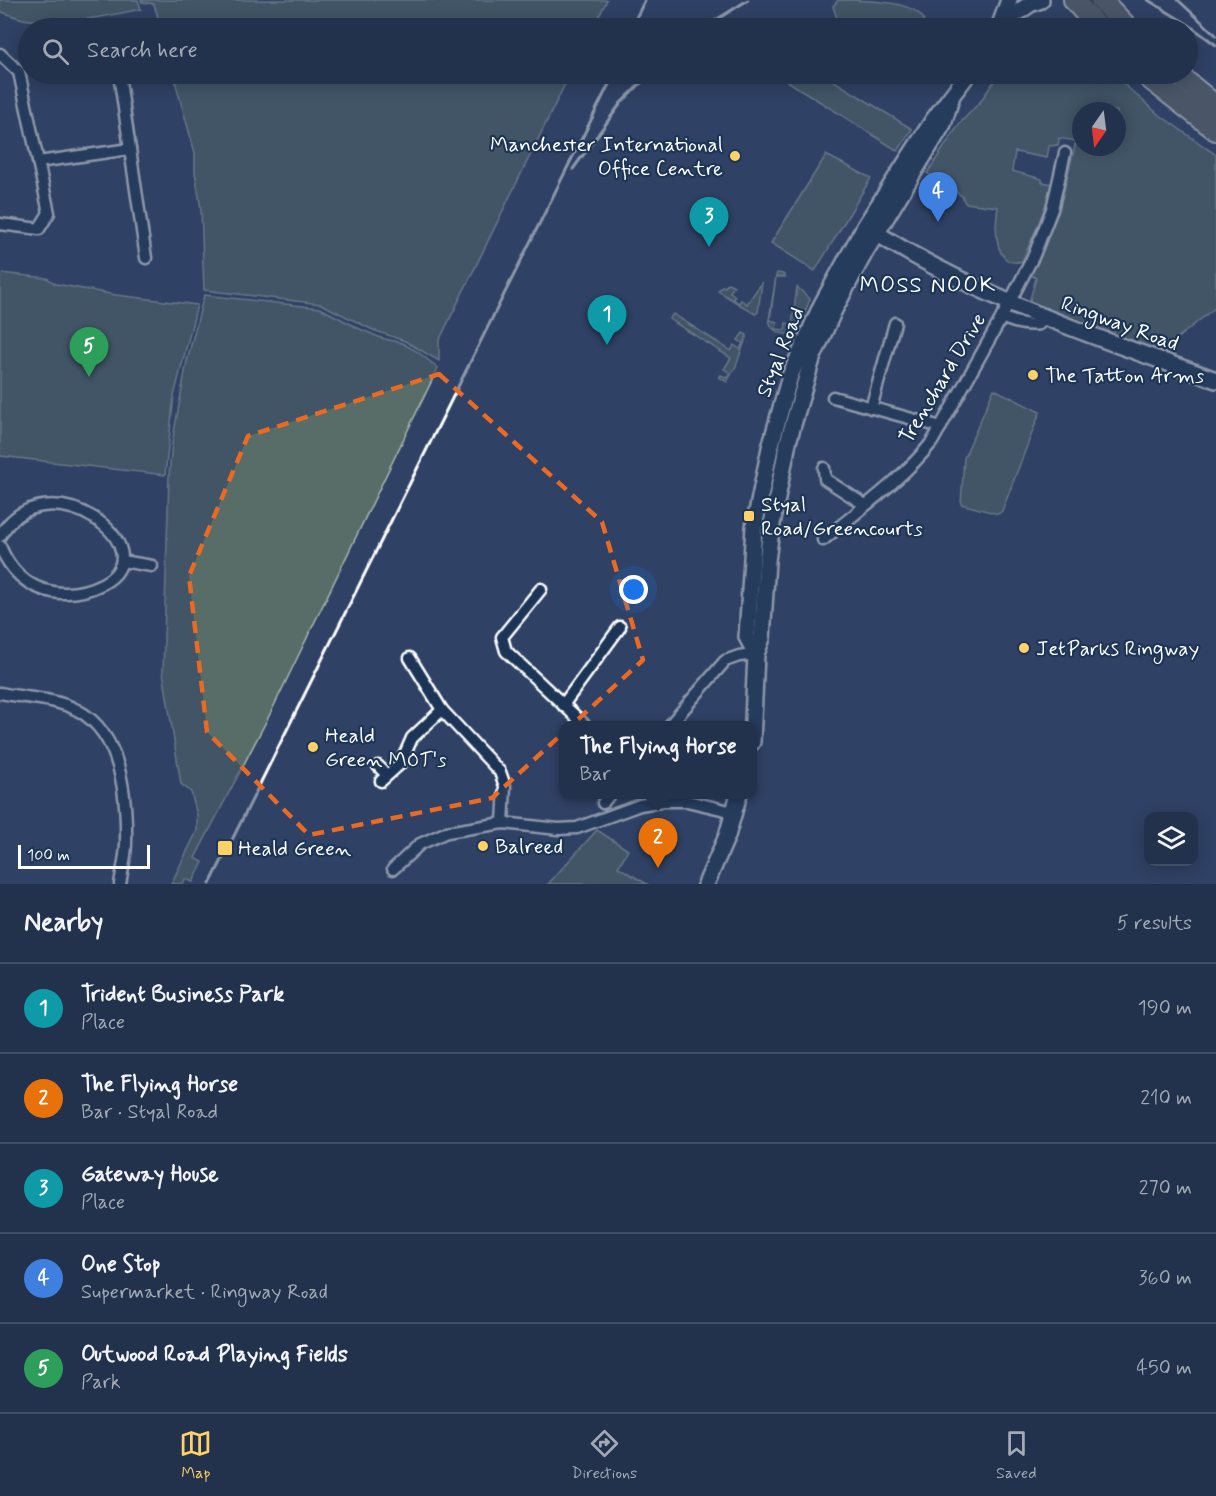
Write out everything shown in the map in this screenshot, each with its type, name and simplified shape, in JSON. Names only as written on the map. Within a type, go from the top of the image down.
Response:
[{"type":"highway","points":[[1074,0],[1092,18]]},
{"type":"highway","points":[[1101,0],[1118,18]]},
{"type":"highway","points":[[1157,84],[1216,130]]},
{"type":"highway","points":[[1189,84],[1216,106]]},
{"type":"main road","points":[[1002,18],[1009,0]]},
{"type":"main road","points":[[1004,18],[1014,0]]},
{"type":"main road","points":[[1009,18],[1029,0]]},
{"type":"main road","points":[[1011,18],[1030,4],[1041,0]]},
{"type":"main road","points":[[1060,0],[1088,18]]},
{"type":"main road","points":[[1085,0],[1096,18]]},
{"type":"main road","name":"Styal Road","points":[[754,721],[756,654],[762,638],[771,529],[792,425],[812,359],[820,338],[865,252],[871,230],[943,124],[951,99],[961,84]]},
{"type":"main road","points":[[1169,84],[1198,116]]},
{"type":"main road","name":"Ringway Road","points":[[871,230],[970,286],[1005,310],[1043,317],[1216,380]]},
{"type":"main road","points":[[706,884],[727,836],[738,799]]},
{"type":"street","points":[[0,54],[18,71]]},
{"type":"street","points":[[0,224],[39,229],[49,213],[22,84]]},
{"type":"street","points":[[120,84],[146,258]]},
{"type":"street","points":[[38,162],[130,149]]},
{"type":"street","name":"Trenchard Drive","points":[[823,540],[924,453],[941,427],[1034,255],[1057,190],[1065,153]]},
{"type":"street","points":[[871,408],[895,323]]},
{"type":"street","points":[[833,397],[941,427]]},
{"type":"street","points":[[824,468],[825,479],[865,505]]},
{"type":"street","points":[[0,536],[10,522],[20,514],[56,505],[71,507],[88,513],[113,533],[121,551],[122,561],[116,573],[102,584],[73,593],[53,592],[34,585],[17,573],[0,546]]},
{"type":"street","points":[[122,561],[152,566]]},
{"type":"street","points":[[541,589],[502,637],[506,651],[581,721]]},
{"type":"street","points":[[563,705],[620,627]]},
{"type":"street","points":[[673,721],[725,661],[756,654]]},
{"type":"street","points":[[410,658],[442,710],[500,772],[505,786],[503,823]]},
{"type":"street","points":[[0,693],[75,709],[87,716],[106,737],[117,763],[124,802],[126,845],[120,884]]},
{"type":"street","points":[[378,766],[384,778],[401,763],[412,738],[442,710]]},
{"type":"street","points":[[393,869],[407,854],[431,838],[447,832],[503,823],[558,829],[578,828],[640,805],[663,801],[687,801],[734,812]]},
{"type":"highlighted area","points":[[439,374],[602,522],[643,660],[492,798],[309,835],[207,732],[189,576],[248,436]]},
{"type":"green space","points":[[0,0],[138,0],[141,9],[94,18],[20,18],[0,11]]},
{"type":"green space","points":[[141,0],[607,0],[598,18],[158,18],[154,4]]},
{"type":"green space","points":[[838,0],[874,1],[900,5],[920,14],[922,18],[838,18],[833,6]]},
{"type":"green space","points":[[176,84],[565,84],[439,341],[439,361],[405,341],[373,330],[321,304],[204,290],[201,209],[195,172],[195,153]]},
{"type":"green space","points":[[792,84],[839,84],[912,129],[898,151]]},
{"type":"green space","points":[[992,84],[1124,84],[1157,113],[1216,155],[1216,307],[1170,344],[1166,355],[1029,303],[1036,278],[1031,275],[1059,211],[1072,156],[1126,156],[1126,102],[1072,102],[1072,140],[1059,138],[1058,145],[1049,146],[1047,158],[1015,152],[1012,171],[1053,184],[1022,261],[1013,262],[1006,259],[1001,252],[996,224],[998,207],[965,203],[962,196],[927,173],[960,123],[980,102]]},
{"type":"green space","points":[[826,155],[871,178],[815,271],[771,243]]},
{"type":"green space","points":[[0,273],[47,278],[56,284],[116,295],[197,305],[174,396],[165,475],[0,456]]},
{"type":"green space","points":[[777,273],[785,277],[776,277],[770,320],[777,322],[776,329],[785,330],[786,323],[792,324],[797,287],[810,299],[796,334],[779,333],[769,320],[776,276]]},
{"type":"green space","points":[[762,282],[758,312],[755,314],[718,291],[728,283],[734,286],[730,292],[735,296],[733,299],[747,304]]},
{"type":"green space","points":[[204,295],[320,308],[381,338],[402,343],[438,368],[271,712],[195,858],[203,862],[193,882],[185,879],[183,884],[171,884],[197,831],[197,815],[191,792],[181,784],[163,672],[169,476],[172,443],[187,361]]},
{"type":"green space","points":[[673,314],[731,351],[734,345],[740,349],[743,343],[738,340],[743,333],[747,335],[736,366],[727,382],[719,377],[721,375],[727,378],[730,373],[724,369],[731,358],[669,319]]},
{"type":"green space","points":[[994,389],[1040,412],[1002,511],[998,514],[961,504],[964,458]]},
{"type":"green space","points":[[597,830],[628,850],[618,867],[647,884],[548,884]]},
{"type":"railway","points":[[636,18],[645,0]]},
{"type":"railway","points":[[719,18],[748,0]]},
{"type":"railway","points":[[1148,0],[1178,18]]},
{"type":"railway","points":[[1178,0],[1198,18]]},
{"type":"railway","points":[[1198,18],[1216,35]]},
{"type":"railway","points":[[1198,32],[1216,45]]},
{"type":"railway","points":[[210,884],[609,84]]},
{"type":"railway","points":[[573,169],[621,103],[640,84]]},
{"type":"place","name":"Manchester International Office Centre","points":[[735,156]]},
{"type":"place","name":"One Stop","points":[[938,222]]},
{"type":"place","name":"Gateway House","points":[[709,247]]},
{"type":"place","name":"Trident Business Park","points":[[607,345]]},
{"type":"place","name":"The Tatton Arms","points":[[1033,375]]},
{"type":"place","name":"Outwood Road Playing Fields","points":[[89,377]]},
{"type":"place","name":"Styal Road/Greencourts","points":[[749,516]]},
{"type":"place","name":"JetParks Ringway","points":[[1024,648]]},
{"type":"place","name":"Heald Green MOT's","points":[[313,747]]},
{"type":"place","name":"Balreed","points":[[483,846]]},
{"type":"place","name":"Heald Green","points":[[225,848]]},
{"type":"place","name":"The Flying Horse","points":[[658,868]]},
{"type":"district","name":"MOSS NOOK","points":[[928,284]]}]
